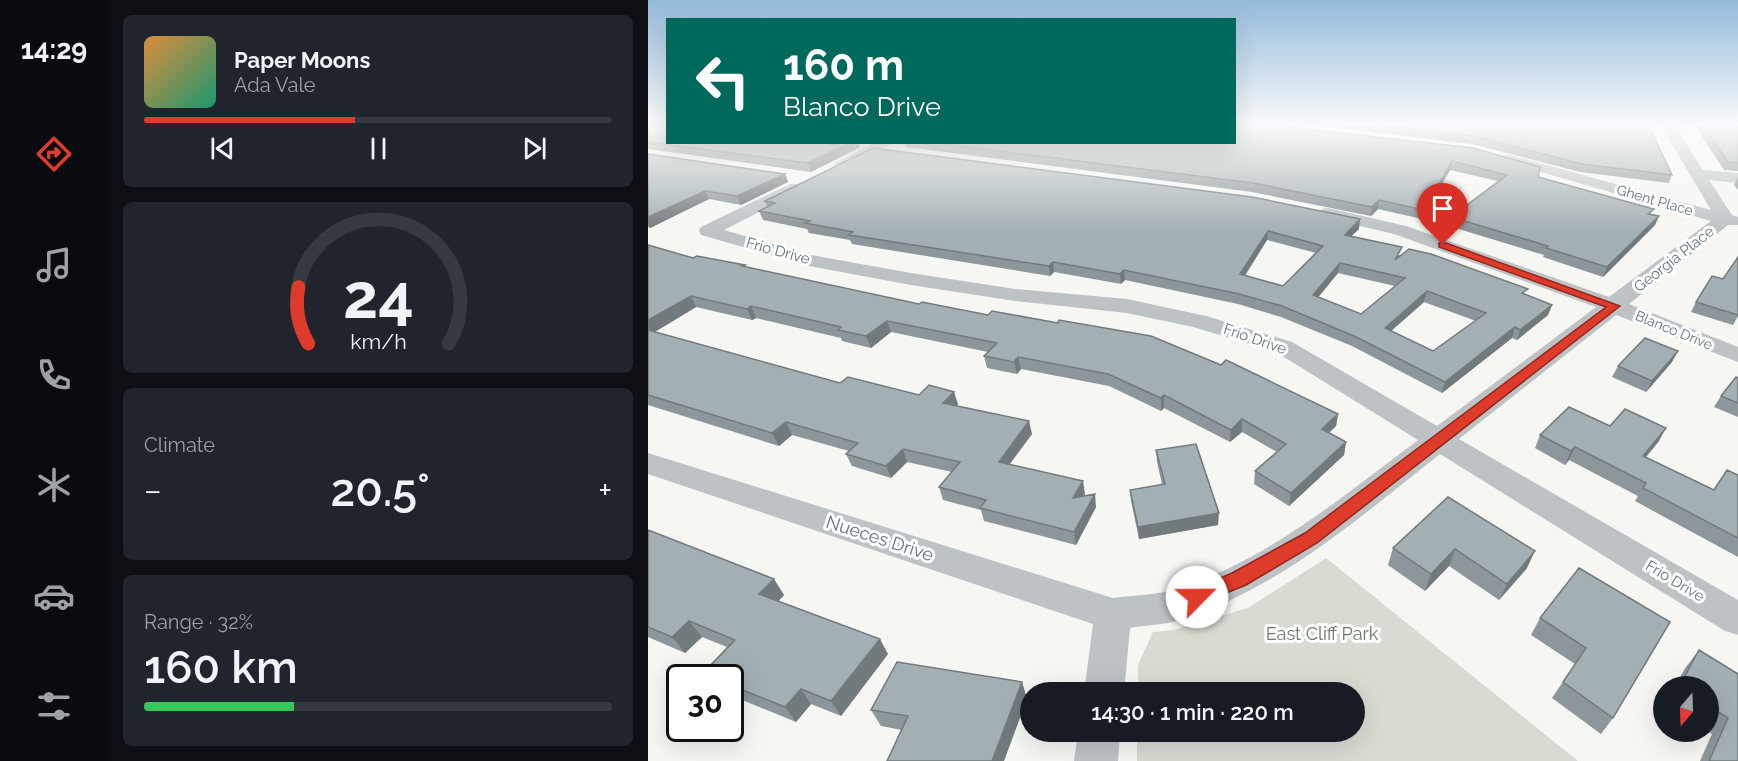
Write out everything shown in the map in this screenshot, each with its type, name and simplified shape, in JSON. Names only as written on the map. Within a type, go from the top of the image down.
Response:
[{"type":"street","points":[[790,175],[818,176],[858,160]]},
{"type":"street","name":"Ghent Place","points":[[1510,160],[1731,221]]},
{"type":"street","name":"Georgia Place","points":[[1113,614],[1177,605],[1239,579],[1311,538],[1614,306],[1731,221],[1688,160]]},
{"type":"street","points":[[1696,174],[1738,178]]},
{"type":"street","name":"Frio Drive","points":[[818,176],[708,231],[809,260],[911,279],[1015,295],[1127,306],[1198,321],[1284,347],[1738,619]]},
{"type":"street","name":"Blanco Drive","points":[[1315,211],[1400,230],[1614,306],[1738,355]]},
{"type":"street","name":"Nueces Drive","points":[[648,463],[1113,614]]},
{"type":"street","points":[[1105,682],[1113,614]]},
{"type":"street","points":[[1096,761],[1099,742]]},
{"type":"green space","name":"East Cliff Park","points":[[1326,558],[1578,761],[1137,761],[1137,742],[1365,742],[1365,682],[1138,682],[1138,665],[1153,632],[1173,630],[1248,608]]},
{"type":"building","points":[[648,160],[686,160],[785,174],[737,196],[705,191],[648,217]]},
{"type":"building","points":[[781,160],[815,160],[808,163]]},
{"type":"building","points":[[850,160],[962,160],[1252,197],[1360,219],[1345,235],[1402,247],[1395,260],[1409,249],[1431,254],[1528,289],[1522,293],[1552,305],[1520,330],[1515,327],[1445,382],[1354,336],[1282,306],[1239,294],[1124,270],[1120,274],[1053,262],[1049,266],[849,235],[853,232],[759,211],[775,203],[765,201]],"holes":[[[1268,231],[1323,246],[1283,286],[1240,274]],[[1340,263],[1405,278],[1361,314],[1313,295]],[[1427,291],[1486,313],[1433,351],[1385,328]]]},
{"type":"building","points":[[1068,160],[1514,160],[1540,167],[1538,177],[1654,209],[1648,214],[1659,216],[1607,267],[1546,248],[1548,246],[1451,217],[1507,175],[1452,161],[1424,210],[1379,200],[1372,207],[1253,183]]},
{"type":"building","points":[[1565,160],[1665,160],[1672,175],[1582,164]]},
{"type":"building","points":[[1726,160],[1738,160],[1738,163],[1728,162]]},
{"type":"building","points":[[648,245],[693,258],[697,256],[745,265],[742,266],[919,304],[922,302],[988,315],[992,311],[1058,323],[1059,320],[1151,336],[1221,365],[1226,360],[1338,414],[1322,429],[1346,442],[1291,493],[1255,471],[1286,444],[1242,419],[1231,430],[1164,395],[1161,398],[1108,374],[1018,357],[1014,362],[984,356],[997,343],[887,321],[866,336],[838,330],[841,327],[751,306],[747,309],[691,296],[648,320]]},
{"type":"building","points":[[1738,257],[1738,315],[1696,302],[1712,276],[1723,279]]},
{"type":"building","points":[[648,330],[840,383],[848,377],[919,395],[929,385],[954,392],[943,403],[1029,421],[999,462],[1083,481],[1073,498],[1095,494],[1074,532],[980,508],[986,500],[939,487],[960,462],[903,449],[886,466],[846,454],[858,443],[786,422],[772,433],[648,395]]},
{"type":"building","points":[[1645,338],[1678,351],[1652,381],[1618,366]]},
{"type":"building","points":[[1736,377],[1738,378],[1738,403],[1721,396]]},
{"type":"building","points":[[1569,407],[1610,426],[1625,409],[1666,428],[1643,456],[1714,490],[1727,470],[1738,475],[1738,538],[1643,488],[1646,483],[1575,447],[1571,451],[1540,435]]},
{"type":"building","points":[[1196,444],[1219,513],[1138,527],[1130,490],[1165,484],[1156,450]]},
{"type":"building","points":[[1448,497],[1535,551],[1507,584],[1455,549],[1431,574],[1393,548]]},
{"type":"building","points":[[648,530],[774,579],[759,594],[880,639],[831,701],[801,689],[785,707],[744,691],[744,664],[712,664],[735,640],[689,621],[672,637],[648,627]]},
{"type":"building","points":[[1579,568],[1670,622],[1613,718],[1563,682],[1586,648],[1540,618]]},
{"type":"building","points":[[1699,650],[1738,674],[1738,761],[1709,761],[1728,718],[1719,712],[1719,676],[1685,676]]},
{"type":"building","points":[[897,662],[1022,682],[1020,682],[992,761],[887,761],[908,716],[871,710]]},
{"type":"route","points":[[1197,597],[1239,579],[1311,538],[1614,306],[1443,245]]}]
